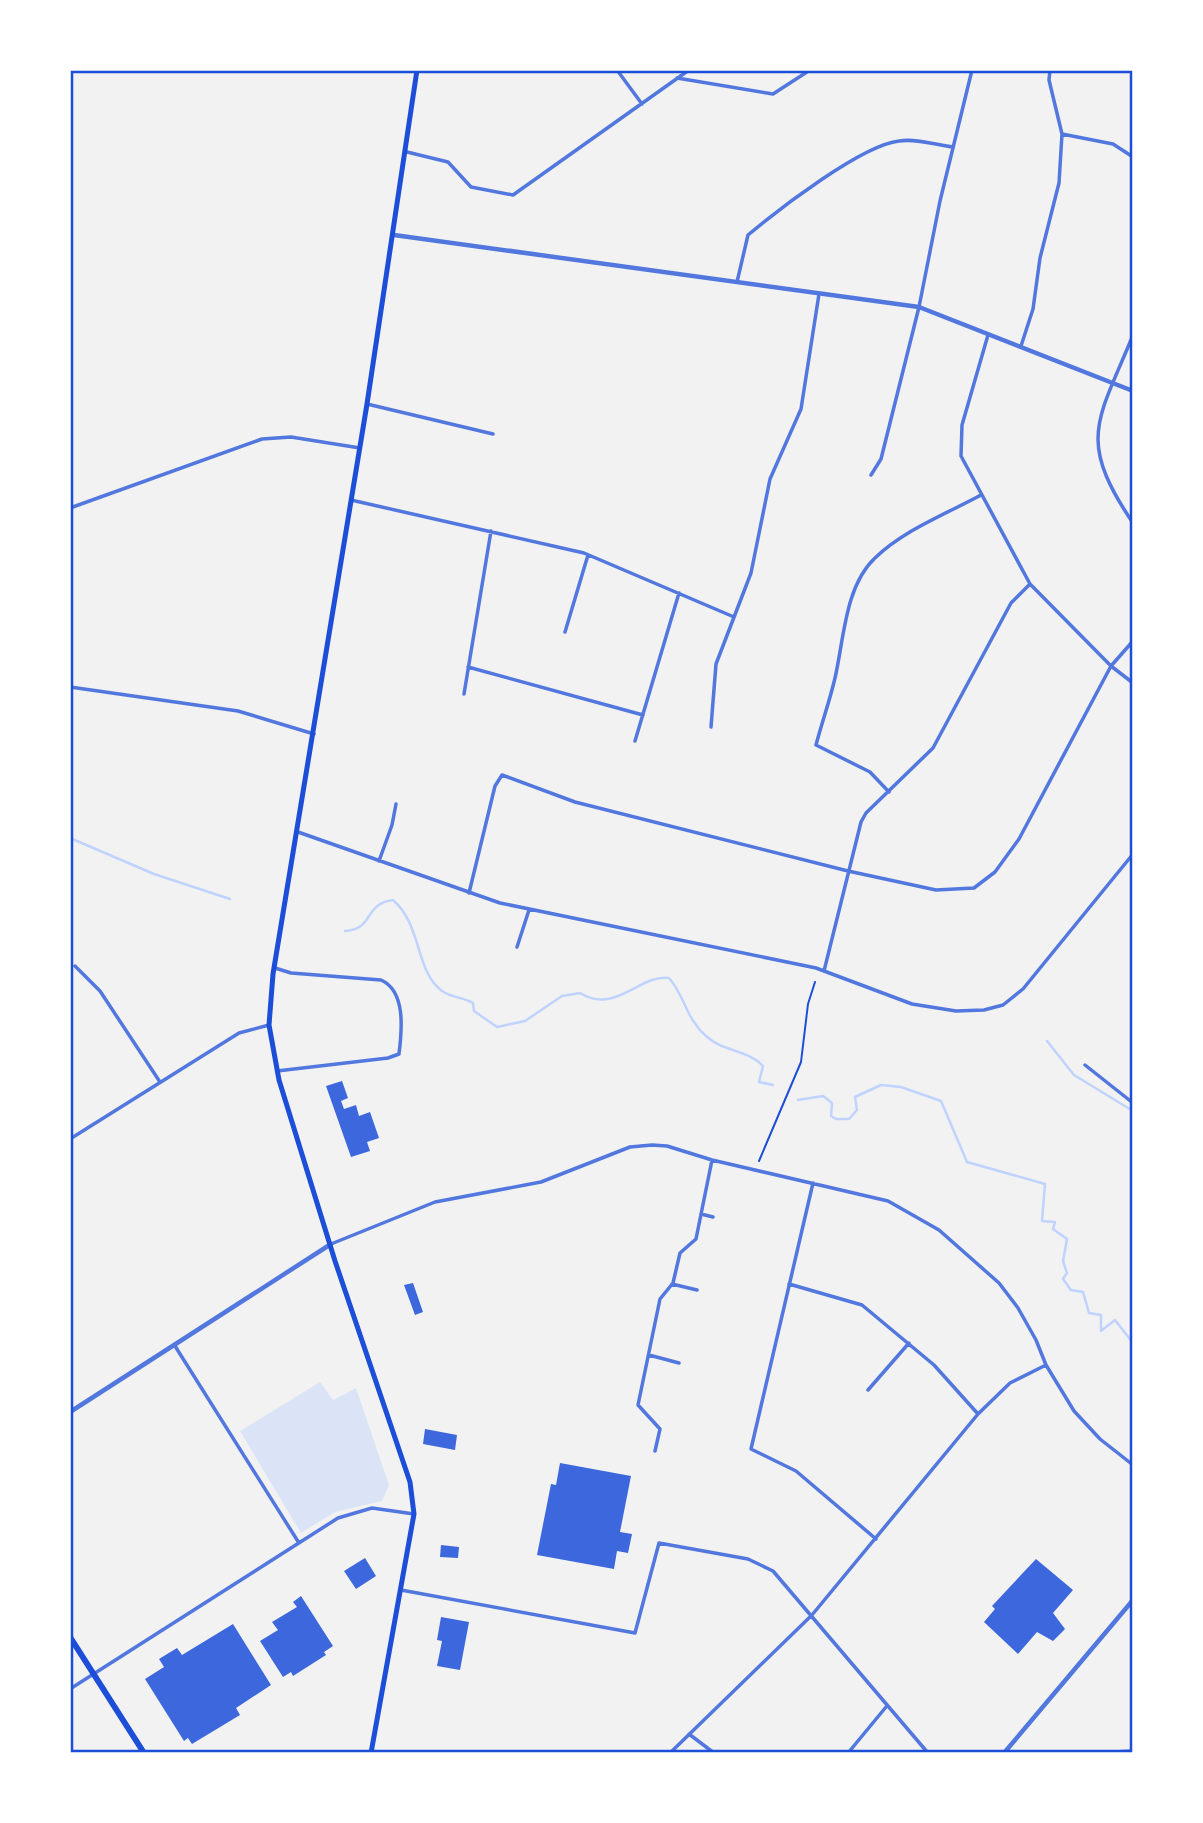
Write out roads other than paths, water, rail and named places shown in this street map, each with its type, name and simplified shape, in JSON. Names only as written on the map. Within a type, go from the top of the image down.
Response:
[{"type":"main road","points":[[371,1753],[414,1514],[410,1482],[331,1244],[278,1071],[269,1025],[274,968],[367,404],[418,70]]},
{"type":"main road","points":[[70,1637],[144,1753]]},
{"type":"street","points":[[617,70],[642,104]]},
{"type":"street","points":[[407,152],[448,163],[471,187],[504,196],[513,195],[689,70]]},
{"type":"street","points":[[677,78],[773,94],[810,70]]},
{"type":"street","points":[[871,475],[881,459],[919,307],[972,70]]},
{"type":"street","points":[[1021,346],[1033,309],[1040,258],[1059,183],[1062,134],[1049,80],[1050,70]]},
{"type":"street","points":[[1062,134],[1113,144],[1133,157]]},
{"type":"street","points":[[737,282],[748,235],[842,166],[876,148],[901,140],[953,147]]},
{"type":"street","points":[[394,235],[919,307],[1133,391]]},
{"type":"street","points":[[711,727],[716,664],[751,573],[770,479],[801,409],[819,294]]},
{"type":"street","points":[[988,333],[960,439],[961,456],[1030,584],[1111,666],[1133,683]]},
{"type":"street","points":[[1133,335],[1099,420],[1096,443],[1101,467],[1133,523]]},
{"type":"street","points":[[367,404],[493,434]]},
{"type":"street","points":[[70,508],[262,439],[291,437],[359,448]]},
{"type":"street","points":[[889,792],[870,772],[816,745],[860,575],[875,557],[900,540],[981,495]]},
{"type":"street","points":[[351,500],[588,555],[734,617]]},
{"type":"street","points":[[464,694],[491,531]]},
{"type":"street","points":[[565,632],[588,555]]},
{"type":"street","points":[[824,971],[861,822],[933,748],[1011,603],[1030,584]]},
{"type":"street","points":[[635,741],[680,593]]},
{"type":"street","points":[[469,893],[495,786],[502,775],[575,802],[848,871],[936,890],[974,888],[995,872],[1019,839],[1111,666],[1133,640]]},
{"type":"street","points":[[468,667],[643,715]]},
{"type":"street","points":[[70,687],[237,711],[314,733]]},
{"type":"street","points":[[379,861],[390,835],[396,804]]},
{"type":"street","points":[[298,832],[469,893],[529,910],[824,971],[912,1004],[956,1011],[1003,1005],[1023,989],[1133,854]]},
{"type":"street","points":[[517,947],[529,910]]},
{"type":"street","points":[[75,966],[100,991],[160,1082]]},
{"type":"street","points":[[274,968],[291,973],[381,980],[391,984],[398,993],[399,1054],[388,1058],[278,1071]]},
{"type":"street","points":[[70,1139],[239,1033],[269,1025]]},
{"type":"street","points":[[1085,1065],[1133,1103]]},
{"type":"street","points":[[70,1412],[331,1244],[435,1202],[541,1182],[630,1147],[667,1146],[712,1160],[888,1201],[939,1230],[999,1283],[1024,1319],[1045,1365],[1074,1410],[1100,1439],[1133,1465]]},
{"type":"street","points":[[655,1451],[660,1429],[638,1405],[660,1299],[672,1284],[680,1253],[696,1239],[712,1160]]},
{"type":"street","points":[[813,1183],[751,1449],[796,1471],[876,1539]]},
{"type":"street","points":[[701,1214],[713,1217]]},
{"type":"street","points":[[788,1283],[862,1305],[934,1365],[978,1414]]},
{"type":"street","points":[[672,1284],[697,1290]]},
{"type":"street","points":[[868,1390],[909,1343]]},
{"type":"street","points":[[175,1346],[299,1543]]},
{"type":"street","points":[[649,1355],[679,1363]]},
{"type":"street","points":[[670,1753],[812,1615],[978,1414],[1010,1383],[1045,1365]]},
{"type":"street","points":[[70,1689],[338,1518],[372,1508],[414,1514]]},
{"type":"street","points":[[401,1590],[635,1633],[659,1543],[748,1559],[773,1571],[886,1707],[928,1753]]},
{"type":"street","points":[[1004,1753],[1133,1600]]},
{"type":"street","points":[[848,1753],[886,1707]]},
{"type":"street","points":[[689,1734],[714,1753]]},
{"type":"street","points":[[1113,1752],[1133,1751]]},
{"type":"waterway","points":[[70,838],[154,874],[230,899]]},
{"type":"waterway","points":[[345,931],[361,926],[377,906],[393,900],[409,922],[433,982],[442,991],[473,1003],[474,1011],[497,1027],[525,1021],[562,996],[580,993],[593,999],[605,999],[616,997],[658,978],[669,978],[699,1029],[720,1045],[757,1060],[763,1066],[759,1082],[773,1085]]},
{"type":"waterway","points":[[1047,1041],[1074,1075],[1133,1111]]},
{"type":"waterway","points":[[798,1100],[823,1096],[832,1103],[831,1116],[836,1119],[849,1119],[857,1110],[855,1097],[881,1085],[901,1087],[941,1101],[967,1162],[1045,1184],[1042,1221],[1055,1222],[1053,1229],[1067,1239],[1063,1261],[1067,1273],[1063,1279],[1071,1290],[1083,1292],[1089,1313],[1101,1315],[1101,1331],[1115,1320],[1133,1343]]}]
